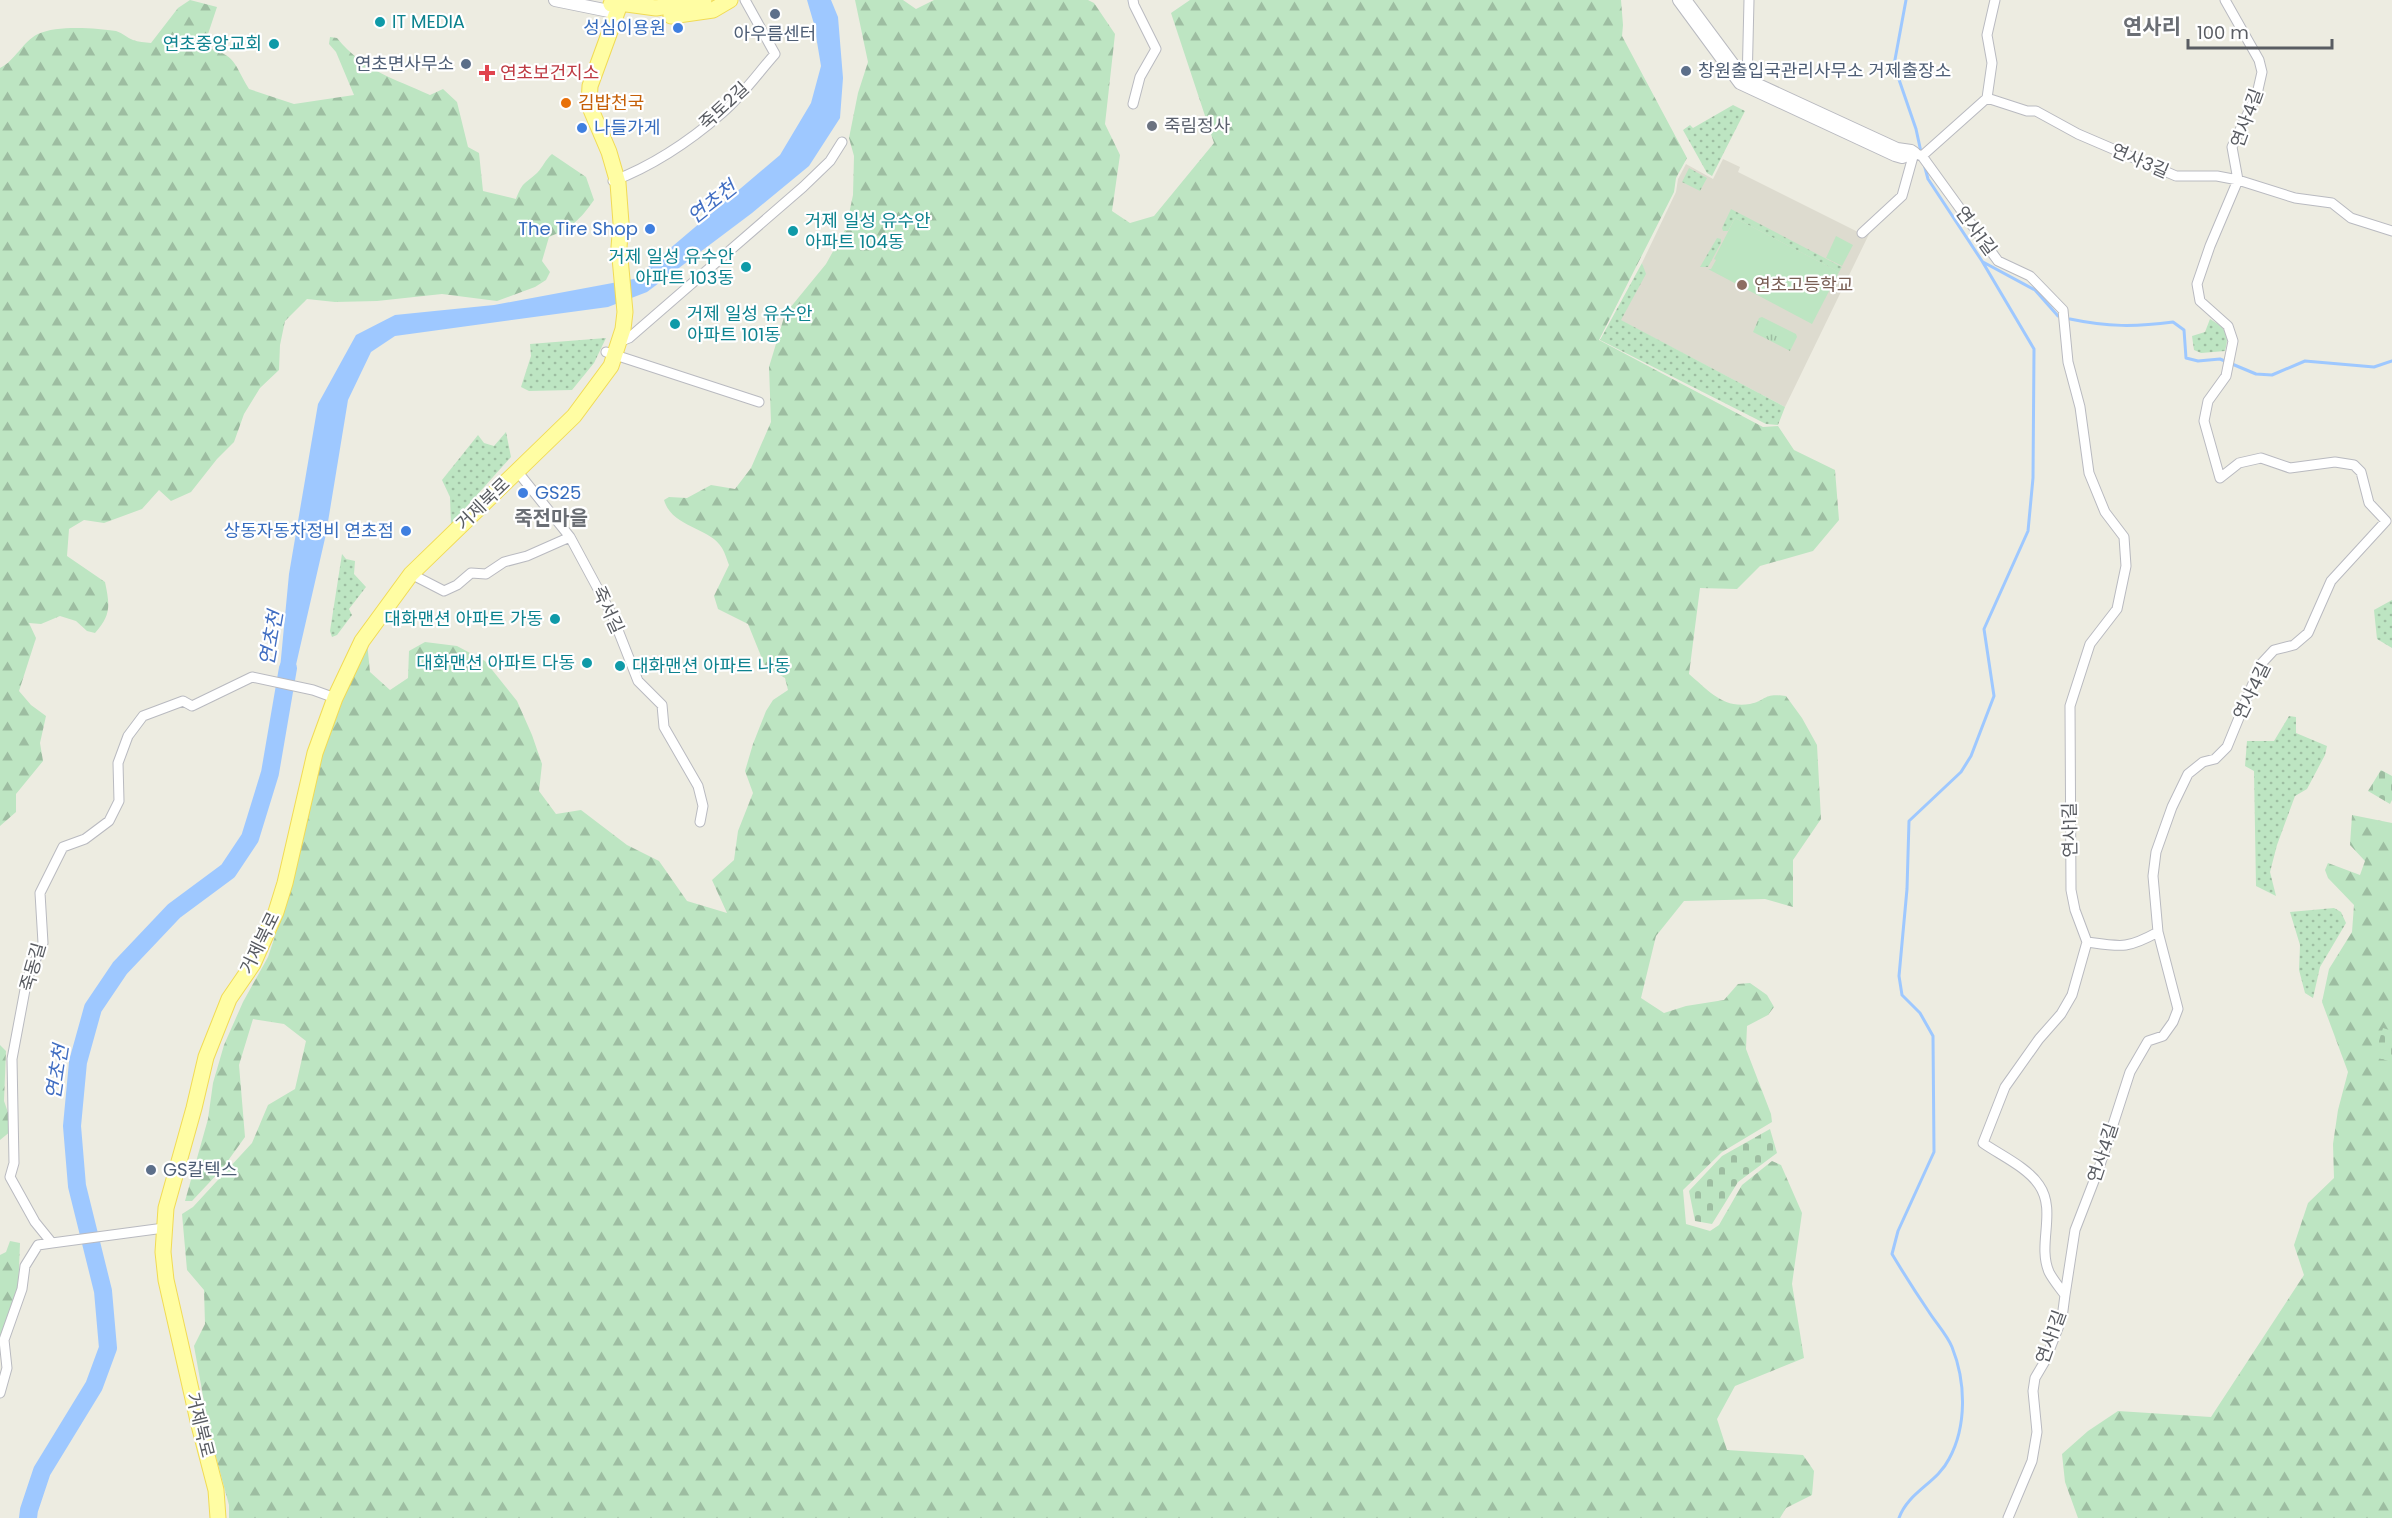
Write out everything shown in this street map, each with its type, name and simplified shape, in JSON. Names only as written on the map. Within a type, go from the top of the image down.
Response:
[{"type":"main road","points":[[612,6],[656,8],[704,0]]},
{"type":"main road","points":[[612,6],[654,17],[681,16],[713,10],[730,0]]},
{"type":"main road","points":[[612,6],[580,95],[582,107],[615,180],[618,269],[613,346]]},
{"type":"main road","name":"거제북로","points":[[218,1518],[216,1490],[166,1280],[164,1228],[166,1208],[206,1057],[229,999],[253,964],[276,912],[285,883],[315,753],[335,698],[362,640],[411,573],[574,416],[608,372],[613,346]]},
{"type":"street","points":[[555,0],[612,6]]},
{"type":"street","name":"죽토2길","points":[[615,180],[636,172],[723,112],[775,54],[745,0]]},
{"type":"street","points":[[1133,0],[1156,50],[1140,77],[1133,104]]},
{"type":"street","points":[[1679,0],[1735,78],[1897,149],[1911,151],[1918,155]]},
{"type":"street","points":[[1685,0],[1747,84]]},
{"type":"street","points":[[1747,84],[1749,0]]},
{"type":"street","points":[[1862,233],[1902,196],[1918,155],[1987,98],[1992,63],[1987,35],[1995,0]]},
{"type":"street","name":"연사4길","points":[[2065,1295],[2075,1230],[2099,1168],[2130,1072],[2148,1041],[2163,1036],[2178,1010],[2158,932],[2153,876],[2156,852],[2172,807],[2188,774],[2203,762],[2215,759],[2227,747],[2261,664],[2274,650],[2294,645],[2308,633],[2331,581],[2386,521],[2369,503],[2361,472],[2354,465],[2335,462],[2290,468],[2261,458],[2240,463],[2220,478],[2204,421],[2208,401],[2226,376],[2233,341],[2228,326],[2200,301],[2197,284],[2210,246],[2238,180],[2232,147],[2257,94],[2262,72],[2259,60],[2225,0]]},
{"type":"street","name":"연사3길","points":[[1987,98],[2027,111],[2036,111],[2078,134],[2176,176],[2217,176],[2238,180],[2295,198],[2332,203],[2350,218],[2392,231]]},
{"type":"street","points":[[613,346],[629,338],[803,187],[830,161],[842,142]]},
{"type":"street","name":"연사1길","points":[[1918,155],[1929,166],[1998,261],[2030,276],[2063,310],[2068,362],[2080,407],[2089,473],[2106,512],[2124,537],[2126,566],[2117,609],[2090,644],[2070,706],[2071,890],[2075,910],[2087,942],[2072,995],[2061,1014],[2039,1039],[2005,1088],[1983,1143],[2023,1170],[2039,1185],[2048,1207],[2044,1243],[2049,1271],[2065,1295],[2062,1318],[2046,1361],[2035,1378],[2033,1391],[2037,1432],[2032,1461],[2008,1518]]},
{"type":"street","points":[[613,346],[758,404]]},
{"type":"street","name":"죽서길","points":[[517,471],[570,537],[612,615],[638,681],[662,705],[664,727],[698,786],[703,806],[700,822]]},
{"type":"street","points":[[411,573],[444,591],[457,585],[471,573],[486,574],[504,562],[526,556],[570,537]]},
{"type":"street","name":"죽동길","points":[[52,1243],[35,1222],[10,1177],[14,1163],[12,1059],[27,979],[43,943],[40,893],[63,847],[85,839],[109,821],[119,801],[118,764],[128,736],[143,716],[183,701],[192,706],[252,677],[313,690],[335,698]]},
{"type":"street","points":[[2087,942],[2121,947],[2134,945],[2158,932]]},
{"type":"street","points":[[0,1393],[8,1368],[4,1340],[22,1289],[25,1266],[38,1245],[164,1228]]},
{"type":"shaded area","name":"연초고등학교","points":[[1723,159],[1740,167],[1738,172],[1858,232],[1871,230],[1785,407],[1620,320],[1645,274],[1642,263],[1676,192],[1678,179],[1686,164],[1713,179]]},
{"type":"green space","points":[[190,0],[217,7],[204,46],[229,57],[249,89],[294,104],[354,95],[336,52],[329,44],[330,37],[337,38],[358,58],[380,72],[430,95],[443,89],[457,102],[468,147],[479,153],[483,191],[516,199],[522,186],[537,173],[552,154],[586,177],[594,200],[574,223],[549,237],[542,261],[550,272],[546,280],[535,287],[497,301],[442,294],[377,301],[335,302],[307,299],[285,321],[280,345],[279,370],[260,388],[244,414],[234,442],[217,459],[191,492],[171,501],[159,490],[142,509],[104,523],[84,520],[69,529],[67,556],[105,582],[108,598],[107,615],[95,633],[87,631],[76,621],[60,616],[41,624],[29,623],[36,638],[19,691],[31,705],[46,716],[40,743],[43,761],[16,794],[16,812],[0,826],[0,68],[10,61],[32,37],[55,29],[88,28],[116,31],[133,40],[151,43],[178,8]]},
{"type":"green space","points":[[855,0],[903,0],[916,9],[934,0],[1088,0],[1094,3],[1115,34],[1105,124],[1120,155],[1112,211],[1130,223],[1154,216],[1214,143],[1171,13],[1190,0],[1621,0],[1622,36],[1687,158],[1676,178],[1674,192],[1599,340],[1763,427],[1778,426],[1794,450],[1835,470],[1839,520],[1813,551],[1760,566],[1737,589],[1700,588],[1689,674],[1716,697],[1732,704],[1750,704],[1769,696],[1786,696],[1817,745],[1821,819],[1793,860],[1793,907],[1765,899],[1684,901],[1656,936],[1641,998],[1664,1013],[1686,1006],[1724,1000],[1738,984],[1750,983],[1767,995],[1774,1007],[1768,1015],[1747,1026],[1746,1049],[1772,1122],[1722,1152],[1683,1190],[1686,1224],[1710,1231],[1719,1225],[1742,1185],[1772,1161],[1781,1165],[1802,1213],[1792,1284],[1804,1358],[1735,1386],[1717,1419],[1727,1450],[1803,1455],[1814,1471],[1812,1495],[1786,1508],[1780,1518],[229,1518],[229,1505],[210,1435],[194,1346],[205,1324],[204,1290],[187,1270],[182,1214],[193,1207],[252,1143],[268,1105],[295,1089],[306,1041],[284,1024],[253,1019],[239,1065],[245,1137],[222,1169],[192,1201],[185,1201],[208,1119],[213,1083],[224,1045],[243,1002],[268,957],[284,909],[318,745],[367,642],[370,672],[390,690],[408,678],[409,651],[425,642],[457,646],[485,661],[517,701],[542,764],[539,791],[556,814],[581,810],[627,845],[659,861],[687,901],[727,913],[712,880],[734,860],[738,831],[753,793],[745,771],[753,744],[766,711],[773,700],[788,690],[785,678],[765,666],[748,624],[718,609],[714,596],[729,565],[722,548],[709,536],[675,516],[668,509],[664,500],[669,497],[687,498],[711,485],[735,489],[751,468],[771,422],[769,367],[785,314],[826,264],[846,228],[853,195],[854,156],[849,138],[858,93],[868,62]]},
{"type":"green space","points":[[1733,105],[1745,111],[1712,176],[1707,173],[1683,130],[1690,125],[1693,128]]},
{"type":"green space","points":[[1689,168],[1707,178],[1700,191],[1682,182]]},
{"type":"green space","points":[[1731,209],[1842,267],[1839,272],[1735,218],[1728,231],[1723,231],[1722,228]]},
{"type":"green space","points":[[1735,218],[1839,272],[1812,324],[1708,269],[1711,269],[1716,260],[1714,259]]},
{"type":"green space","points":[[1836,236],[1853,245],[1842,266],[1826,258]]},
{"type":"green space","points":[[1717,238],[1721,239],[1721,243],[1708,267],[1700,267]]},
{"type":"green space","points":[[1642,263],[1646,274],[1621,320],[1785,407],[1778,425],[1766,424],[1600,340]]},
{"type":"green space","points":[[1762,317],[1796,334],[1797,337],[1790,351],[1753,332],[1759,318]]},
{"type":"green space","points":[[2210,319],[2225,332],[2227,340],[2225,351],[2201,353],[2194,350],[2192,336],[2205,332]]},
{"type":"green space","points":[[606,338],[594,363],[572,390],[529,391],[521,387],[531,356],[530,344]]},
{"type":"green space","points":[[506,432],[511,457],[451,524],[450,497],[442,480],[478,435],[484,443],[494,446]]},
{"type":"green space","points":[[342,554],[346,559],[355,561],[354,574],[366,587],[349,609],[352,615],[337,635],[332,637],[330,631]]},
{"type":"green space","points":[[2392,600],[2392,648],[2377,639],[2374,610]]},
{"type":"green space","points":[[2289,716],[2296,717],[2296,733],[2327,746],[2325,755],[2307,789],[2295,796],[2277,845],[2270,872],[2276,896],[2256,886],[2254,771],[2245,766],[2247,741],[2274,741]]},
{"type":"green space","points":[[2381,770],[2392,776],[2390,804],[2368,791]]},
{"type":"green space","points":[[2352,815],[2392,823],[2392,1518],[2078,1518],[2065,1482],[2062,1454],[2088,1431],[2118,1411],[2211,1417],[2304,1275],[2294,1245],[2308,1203],[2334,1178],[2333,1144],[2338,1110],[2348,1072],[2322,1002],[2329,969],[2352,932],[2354,905],[2328,878],[2325,870],[2328,863],[2360,875],[2365,861],[2350,845]]},
{"type":"green space","points":[[2334,908],[2341,912],[2346,923],[2320,967],[2313,998],[2305,993],[2299,970],[2300,945],[2290,912]]},
{"type":"green space","points":[[2383,1028],[2392,1031],[2392,1062],[2374,1057]]},
{"type":"green space","points":[[0,1045],[6,1051],[4,1101],[11,1121],[11,1131],[0,1140]]},
{"type":"green space","points":[[1770,1129],[1777,1153],[1738,1182],[1712,1224],[1695,1221],[1689,1191],[1722,1156]]},
{"type":"green space","points":[[10,1241],[20,1243],[18,1293],[0,1339],[0,1255],[6,1252]]},
{"type":"water","points":[[807,0],[831,0],[838,17],[843,78],[840,118],[809,166],[752,213],[647,292],[608,307],[395,336],[371,352],[348,400],[326,534],[290,691],[278,690],[289,574],[318,404],[356,335],[395,315],[494,305],[634,279],[780,155],[811,103],[821,66],[814,24]]},
{"type":"waterway","points":[[1906,0],[1894,65],[1916,129],[1921,152]]},
{"type":"waterway","points":[[1899,1518],[1909,1501],[1944,1467],[1955,1446],[1962,1418],[1962,1389],[1952,1347],[1892,1254],[1898,1231],[1934,1152],[1933,1036],[1920,1013],[1902,995],[1899,976],[1907,889],[1909,821],[1961,772],[1971,756],[1994,696],[1984,629],[2028,531],[2033,478],[2034,349],[1982,261],[1928,179],[1924,164]]},
{"type":"waterway","points":[[1983,262],[2035,290],[2058,316]]},
{"type":"waterway","points":[[2070,319],[2097,324],[2122,325],[2173,322],[2184,330],[2186,358],[2198,361],[2220,359],[2256,374],[2272,375],[2305,361],[2374,367],[2392,361]]},
{"type":"waterway","name":"연초천","points":[[28,1518],[42,1471],[94,1386],[108,1348],[103,1291],[77,1186],[72,1126],[78,1062],[93,1008],[120,968],[174,911],[228,871],[250,838],[270,773],[288,668]]},
{"type":"place","name":"아우름센터","points":[[775,14]]},
{"type":"place","name":"IT MEDIA","points":[[380,22]]},
{"type":"place","name":"성심이용원","points":[[678,28]]},
{"type":"place","name":"연초중앙교회","points":[[274,44]]},
{"type":"place","name":"연초면사무소","points":[[466,64]]},
{"type":"place","name":"창원출입국관리사무소 거제출장소","points":[[1686,71]]},
{"type":"place","name":"연초보건지소","points":[[487,73]]},
{"type":"place","name":"김밥천국","points":[[566,103]]},
{"type":"place","name":"죽림정사","points":[[1152,126]]},
{"type":"place","name":"나들가게","points":[[582,128]]},
{"type":"place","name":"The Tire Shop","points":[[650,229]]},
{"type":"place","name":"거제 일성 유수안 아파트 104동","points":[[793,231]]},
{"type":"place","name":"거제 일성 유수안 아파트 103동","points":[[746,267]]},
{"type":"place","name":"연초고등학교","points":[[1742,285]]},
{"type":"place","name":"거제 일성 유수안 아파트 101동","points":[[675,324]]},
{"type":"place","name":"GS25","points":[[523,493]]},
{"type":"place","name":"상동자동차정비 연초점","points":[[406,531]]},
{"type":"place","name":"대화맨션 아파트 가동","points":[[555,619]]},
{"type":"place","name":"대화맨션 아파트 다동","points":[[587,663]]},
{"type":"place","name":"대화맨션 아파트 나동","points":[[620,666]]},
{"type":"place","name":"GS칼텍스","points":[[151,1170]]},
{"type":"district","name":"연사리","points":[[2152,27]]},
{"type":"district","name":"죽전마을","points":[[551,518]]}]
